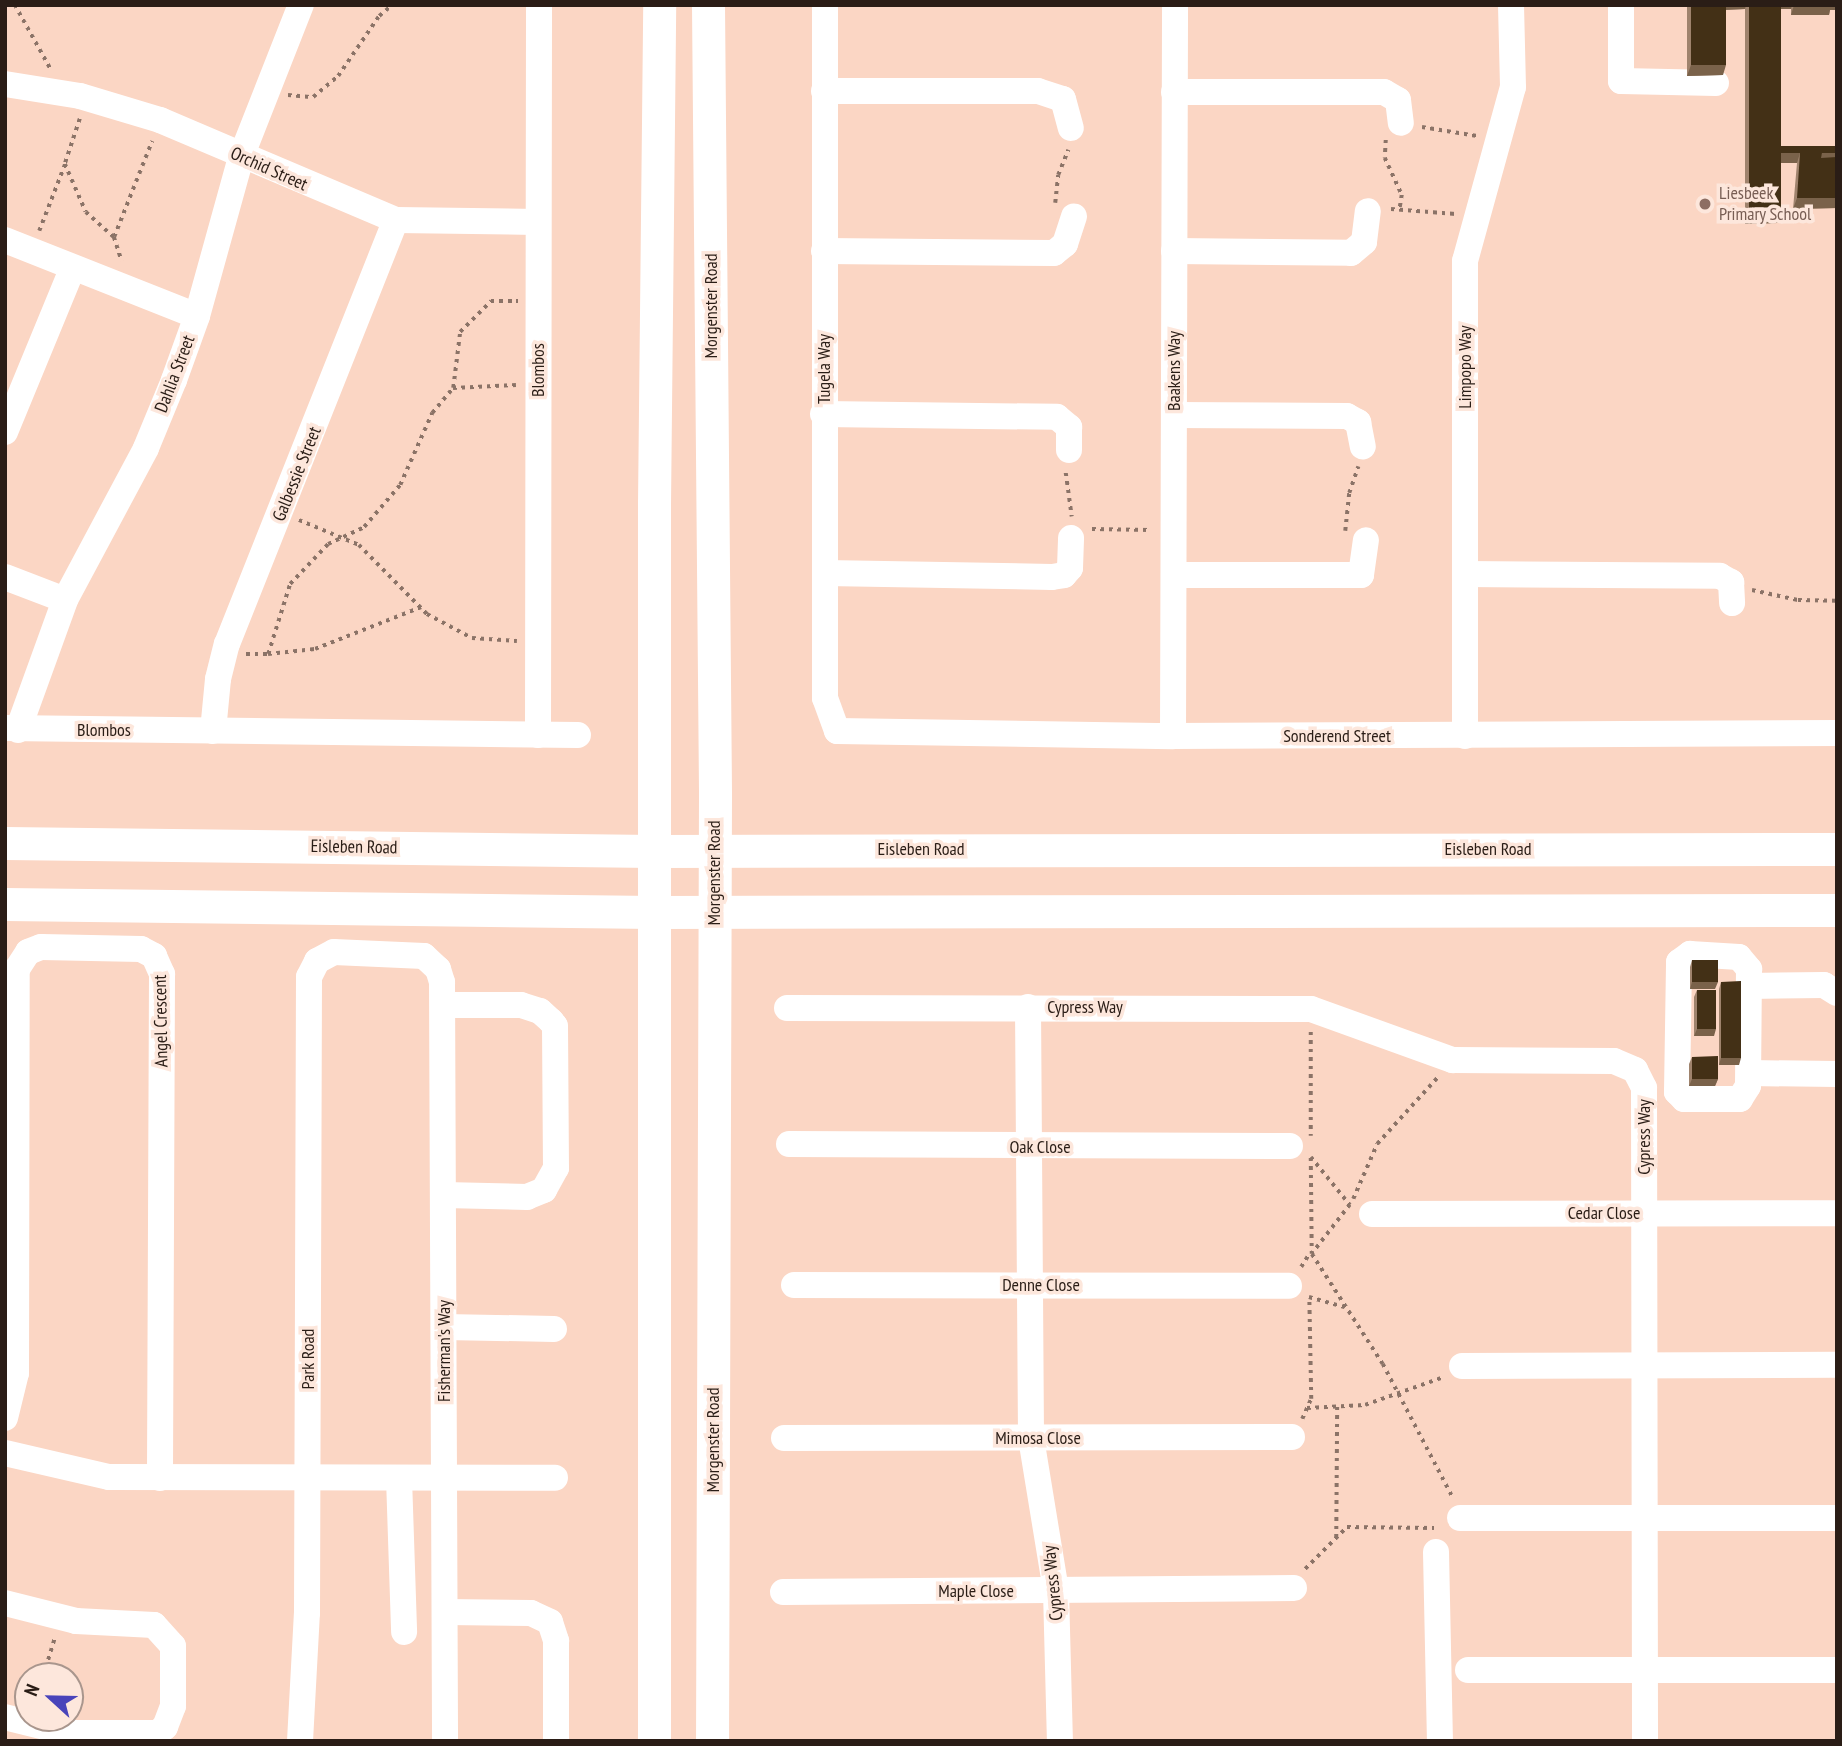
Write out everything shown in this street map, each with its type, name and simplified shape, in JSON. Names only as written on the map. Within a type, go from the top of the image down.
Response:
[{"type":"main road","points":[[654,1741],[654,851],[659,5]]},
{"type":"main road","name":"Morgenster Road","points":[[708,5],[714,850],[712,1741]]},
{"type":"main road","name":"Eisleben Road","points":[[5,843],[654,851],[1837,849]]},
{"type":"main road","points":[[5,904],[654,912],[1837,910]]},
{"type":"street","name":"Dahlia Street","points":[[12,729],[65,600],[146,448],[197,316],[241,157],[301,5]]},
{"type":"street","name":"Blombos","points":[[538,735],[539,5]]},
{"type":"street","name":"Tugela Way","points":[[825,5],[825,698],[837,731]]},
{"type":"street","name":"Baakens Way","points":[[1173,736],[1175,5]]},
{"type":"street","name":"Limpopo Way","points":[[1465,736],[1465,261],[1474,218],[1513,87],[1511,5]]},
{"type":"street","points":[[1621,5],[1621,81],[1716,83]]},
{"type":"street","name":"Orchid Street","points":[[5,84],[80,96],[160,121],[396,220],[537,222]]},
{"type":"street","points":[[824,91],[1038,91],[1063,99],[1071,128]]},
{"type":"street","points":[[1174,92],[1384,92],[1398,100],[1401,123]]},
{"type":"street","points":[[1174,251],[1351,253],[1364,242],[1368,211]]},
{"type":"street","points":[[824,251],[1054,253],[1065,244],[1074,216]]},
{"type":"street","name":"Galbessie Street","points":[[213,731],[224,654],[396,220]]},
{"type":"street","points":[[5,240],[197,316]]},
{"type":"street","points":[[5,432],[73,267]]},
{"type":"street","points":[[823,414],[1057,416],[1069,426],[1069,450]]},
{"type":"street","points":[[1174,415],[1347,416],[1359,422],[1363,447]]},
{"type":"street","points":[[825,573],[1052,577],[1065,575],[1070,568],[1077,530]]},
{"type":"street","points":[[1175,575],[1361,575],[1366,563],[1366,540]]},
{"type":"street","points":[[1465,574],[1710,575],[1727,577],[1732,595]]},
{"type":"street","points":[[5,577],[65,600]]},
{"type":"street","name":"Blombos","points":[[12,729],[578,735]]},
{"type":"street","name":"Sonderend Street","points":[[837,731],[1173,736],[1837,733]]},
{"type":"street","name":"Angel Crescent","points":[[5,1418],[16,1373],[11,1162],[19,962],[41,947],[148,951],[162,974],[160,1478]]},
{"type":"street","name":"Fisherman's Way","points":[[309,977],[317,961],[334,952],[414,954],[434,963],[442,982],[445,1741]]},
{"type":"street","points":[[1690,954],[1739,957],[1749,969],[1749,1073],[1746,1094],[1740,1099],[1679,1097],[1680,958],[1690,954]]},
{"type":"street","name":"Park Road","points":[[299,1741],[307,1613],[309,977]]},
{"type":"street","points":[[1749,986],[1824,985],[1837,993]]},
{"type":"street","points":[[444,1005],[521,1005],[540,1011],[551,1021],[555,1027],[556,1155],[553,1177],[536,1194],[444,1195]]},
{"type":"street","name":"Cypress Way","points":[[787,1007],[1311,1009],[1453,1060],[1614,1061],[1635,1070],[1644,1088],[1645,1741]]},
{"type":"street","name":"Cypress Way","points":[[1028,1007],[1031,1438],[1056,1591],[1060,1741]]},
{"type":"street","points":[[1749,1073],[1837,1074]]},
{"type":"street","name":"Oak Close","points":[[789,1144],[1301,1152]]},
{"type":"street","name":"Cedar Close","points":[[1362,1209],[1645,1214],[1837,1213]]},
{"type":"street","name":"Denne Close","points":[[794,1285],[1289,1286]]},
{"type":"street","points":[[444,1327],[554,1329]]},
{"type":"street","points":[[1457,1371],[1837,1365]]},
{"type":"street","name":"Mimosa Close","points":[[784,1438],[1292,1437]]},
{"type":"street","points":[[5,1453],[96,1476],[555,1478]]},
{"type":"street","points":[[399,1478],[404,1632]]},
{"type":"street","points":[[1440,1741],[1446,1523],[1645,1518],[1837,1518]]},
{"type":"street","name":"Maple Close","points":[[783,1592],[1294,1588]]},
{"type":"street","points":[[5,1603],[60,1617],[162,1629],[173,1646],[173,1706],[165,1727],[157,1733],[69,1733],[5,1717]]},
{"type":"street","points":[[444,1612],[531,1613],[550,1622],[556,1641],[556,1741]]},
{"type":"street","points":[[1468,1670],[1837,1670]]},
{"type":"path","points":[[15,5],[53,72],[47,90]]},
{"type":"path","points":[[266,91],[313,97],[338,76],[353,50],[387,7],[393,5]]},
{"type":"path","points":[[31,250],[80,120],[80,96]]},
{"type":"path","points":[[114,237],[160,121]]},
{"type":"path","points":[[1400,208],[1402,195],[1385,158],[1386,134],[1400,135],[1401,123],[1498,139]]},
{"type":"path","points":[[1071,128],[1058,175],[1055,209],[1074,216]]},
{"type":"path","points":[[65,164],[86,212],[114,237],[123,257],[113,283]]},
{"type":"path","points":[[1368,211],[1400,208],[1474,218]]},
{"type":"path","points":[[268,653],[290,584],[328,544],[364,527],[400,485],[432,413],[453,388],[460,332],[491,302],[538,301]]},
{"type":"path","points":[[453,388],[538,380]]},
{"type":"path","points":[[1363,447],[1349,492],[1345,532],[1367,533],[1366,540]]},
{"type":"path","points":[[1069,450],[1066,481],[1068,509],[1077,530],[1175,530]]},
{"type":"path","points":[[281,512],[338,539],[359,545],[421,607],[472,638],[537,643]]},
{"type":"path","points":[[1732,595],[1837,601]]},
{"type":"path","points":[[224,654],[315,649],[421,607]]},
{"type":"path","points":[[1308,1563],[1347,1527],[1446,1523],[1397,1395],[1348,1309],[1312,1254],[1301,1152],[1311,1009]]},
{"type":"path","points":[[1312,1254],[1362,1209],[1377,1144],[1453,1060]]},
{"type":"path","points":[[1301,1152],[1362,1209]]},
{"type":"path","points":[[1348,1309],[1309,1297],[1311,1399],[1307,1408],[1365,1405],[1457,1371]]},
{"type":"path","points":[[1336,1538],[1337,1406]]},
{"type":"path","points":[[47,1662],[60,1617]]},
{"type":"building","points":[[1691,5],[1726,5],[1726,65],[1691,65]]},
{"type":"building","points":[[1749,5],[1781,5],[1781,146],[1837,146],[1837,153],[1822,153],[1821,158],[1837,157],[1837,198],[1797,198],[1800,153],[1781,153],[1781,213],[1749,213]]},
{"type":"building","points":[[1692,960],[1718,960],[1718,982],[1692,982]]},
{"type":"building","points":[[1741,981],[1741,1058],[1721,1058],[1721,982]]},
{"type":"building","points":[[1697,990],[1716,990],[1716,1029],[1697,1029]]},
{"type":"building","points":[[1718,1056],[1718,1079],[1692,1079],[1692,1057]]},
{"type":"place","name":"Liesbeek Primary School","points":[[1705,204]]}]
